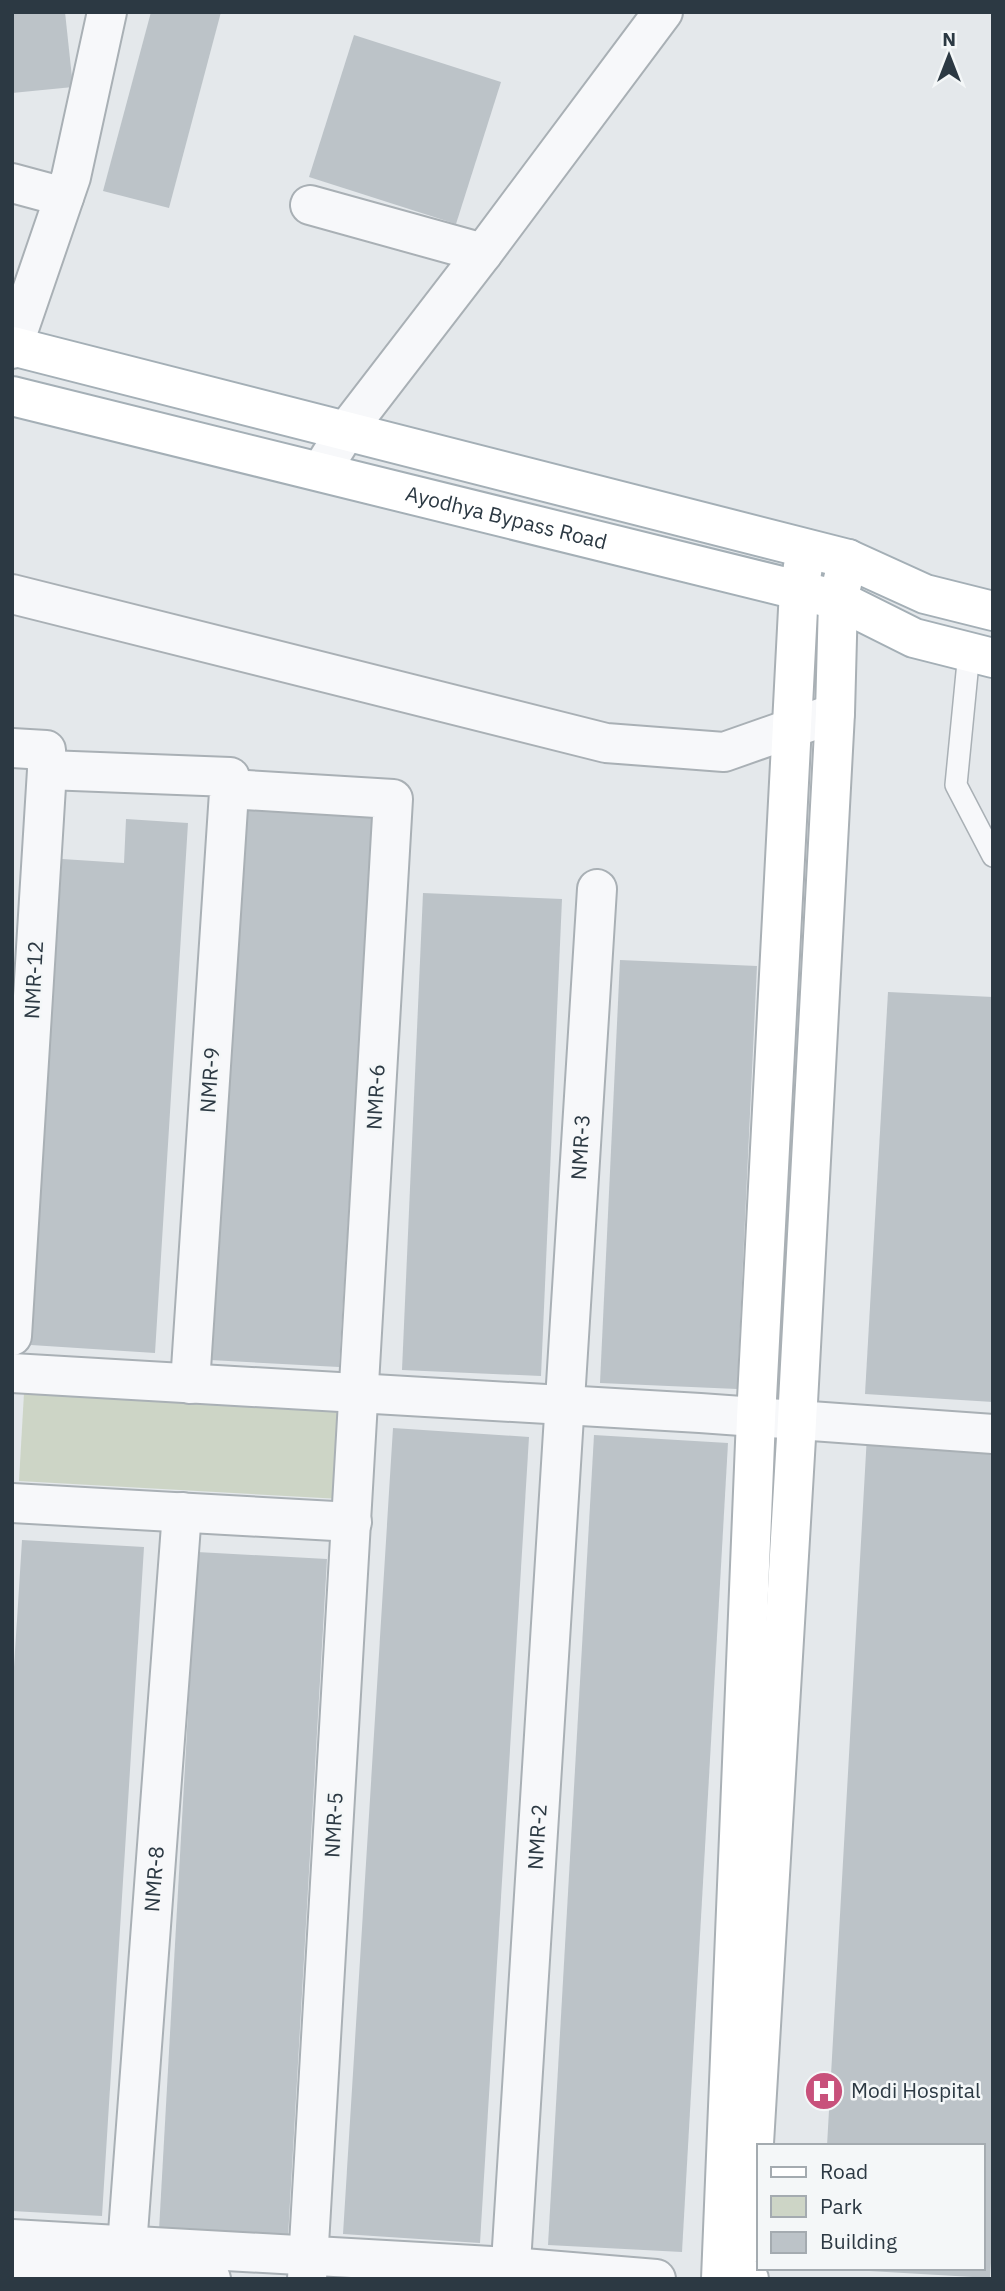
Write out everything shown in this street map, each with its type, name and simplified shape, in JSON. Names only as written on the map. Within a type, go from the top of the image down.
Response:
[{"type":"street","points":[[321,471],[346,431],[663,12]]},
{"type":"street","points":[[12,347],[71,177],[104,17]]},
{"type":"street","points":[[12,183],[64,197]]},
{"type":"street","points":[[310,205],[483,253]]},
{"type":"street","name":"Ayodhya Bypass Road","points":[[12,347],[848,559],[925,594],[993,611]]},
{"type":"street","name":"Ayodhya Bypass Road","points":[[12,396],[838,600],[914,638],[981,655]]},
{"type":"street","points":[[739,2278],[756,1418],[799,590],[806,549]]},
{"type":"street","points":[[739,2278],[797,1421],[835,713],[838,600],[848,559]]},
{"type":"street","points":[[12,594],[606,743],[724,752],[835,713]]},
{"type":"street","points":[[35,756],[230,783]]},
{"type":"street","name":"NMR-12","points":[[12,1336],[35,756]]},
{"type":"street","name":"NMR-6","points":[[230,783],[393,799],[359,1394]]},
{"type":"street","name":"NMR-9","points":[[190,1384],[230,783]]},
{"type":"street","name":"NMR-3","points":[[566,1406],[597,889]]},
{"type":"street","points":[[12,1373],[993,1434]]},
{"type":"street","name":"NMR-5","points":[[307,2267],[359,1394]]},
{"type":"street","name":"NMR-2","points":[[510,2273],[566,1406]]},
{"type":"street","points":[[12,1503],[352,1522]]},
{"type":"street","name":"NMR-8","points":[[127,2246],[182,1512]]},
{"type":"street","points":[[12,2239],[127,2246],[307,2267],[656,2279]]},
{"type":"street","points":[[12,2266],[211,2279]]},
{"type":"lane","points":[[981,655],[956,785],[993,856]]},
{"type":"green space","points":[[24,1393],[345,1412],[341,1499],[19,1481]]},
{"type":"building","points":[[12,12],[65,12],[73,87],[12,93]]},
{"type":"building","points":[[151,12],[221,12],[169,208],[103,191]]},
{"type":"building","points":[[354,35],[501,82],[456,224],[309,177]]},
{"type":"building","points":[[244,806],[373,813],[339,1367],[210,1360]]},
{"type":"building","points":[[126,819],[188,823],[155,1353],[31,1345],[62,859],[124,863]]},
{"type":"building","points":[[423,893],[562,899],[541,1376],[402,1370]]},
{"type":"building","points":[[620,960],[757,966],[737,1389],[600,1383]]},
{"type":"building","points":[[888,992],[993,997],[993,1402],[865,1394]]},
{"type":"building","points":[[393,1428],[529,1437],[480,2243],[343,2234]]},
{"type":"building","points":[[594,1435],[728,1443],[682,2252],[548,2245]]},
{"type":"building","points":[[867,1435],[993,1442],[993,2232],[990,2278],[852,2270],[984,2270],[984,2144],[827,2144]]},
{"type":"building","points":[[22,1540],[144,1547],[102,2216],[12,2211],[12,1699]]},
{"type":"building","points":[[197,1552],[327,1559],[288,2237],[159,2230]]},
{"type":"place","name":"Modi Hospital","points":[[824,2091]]}]
